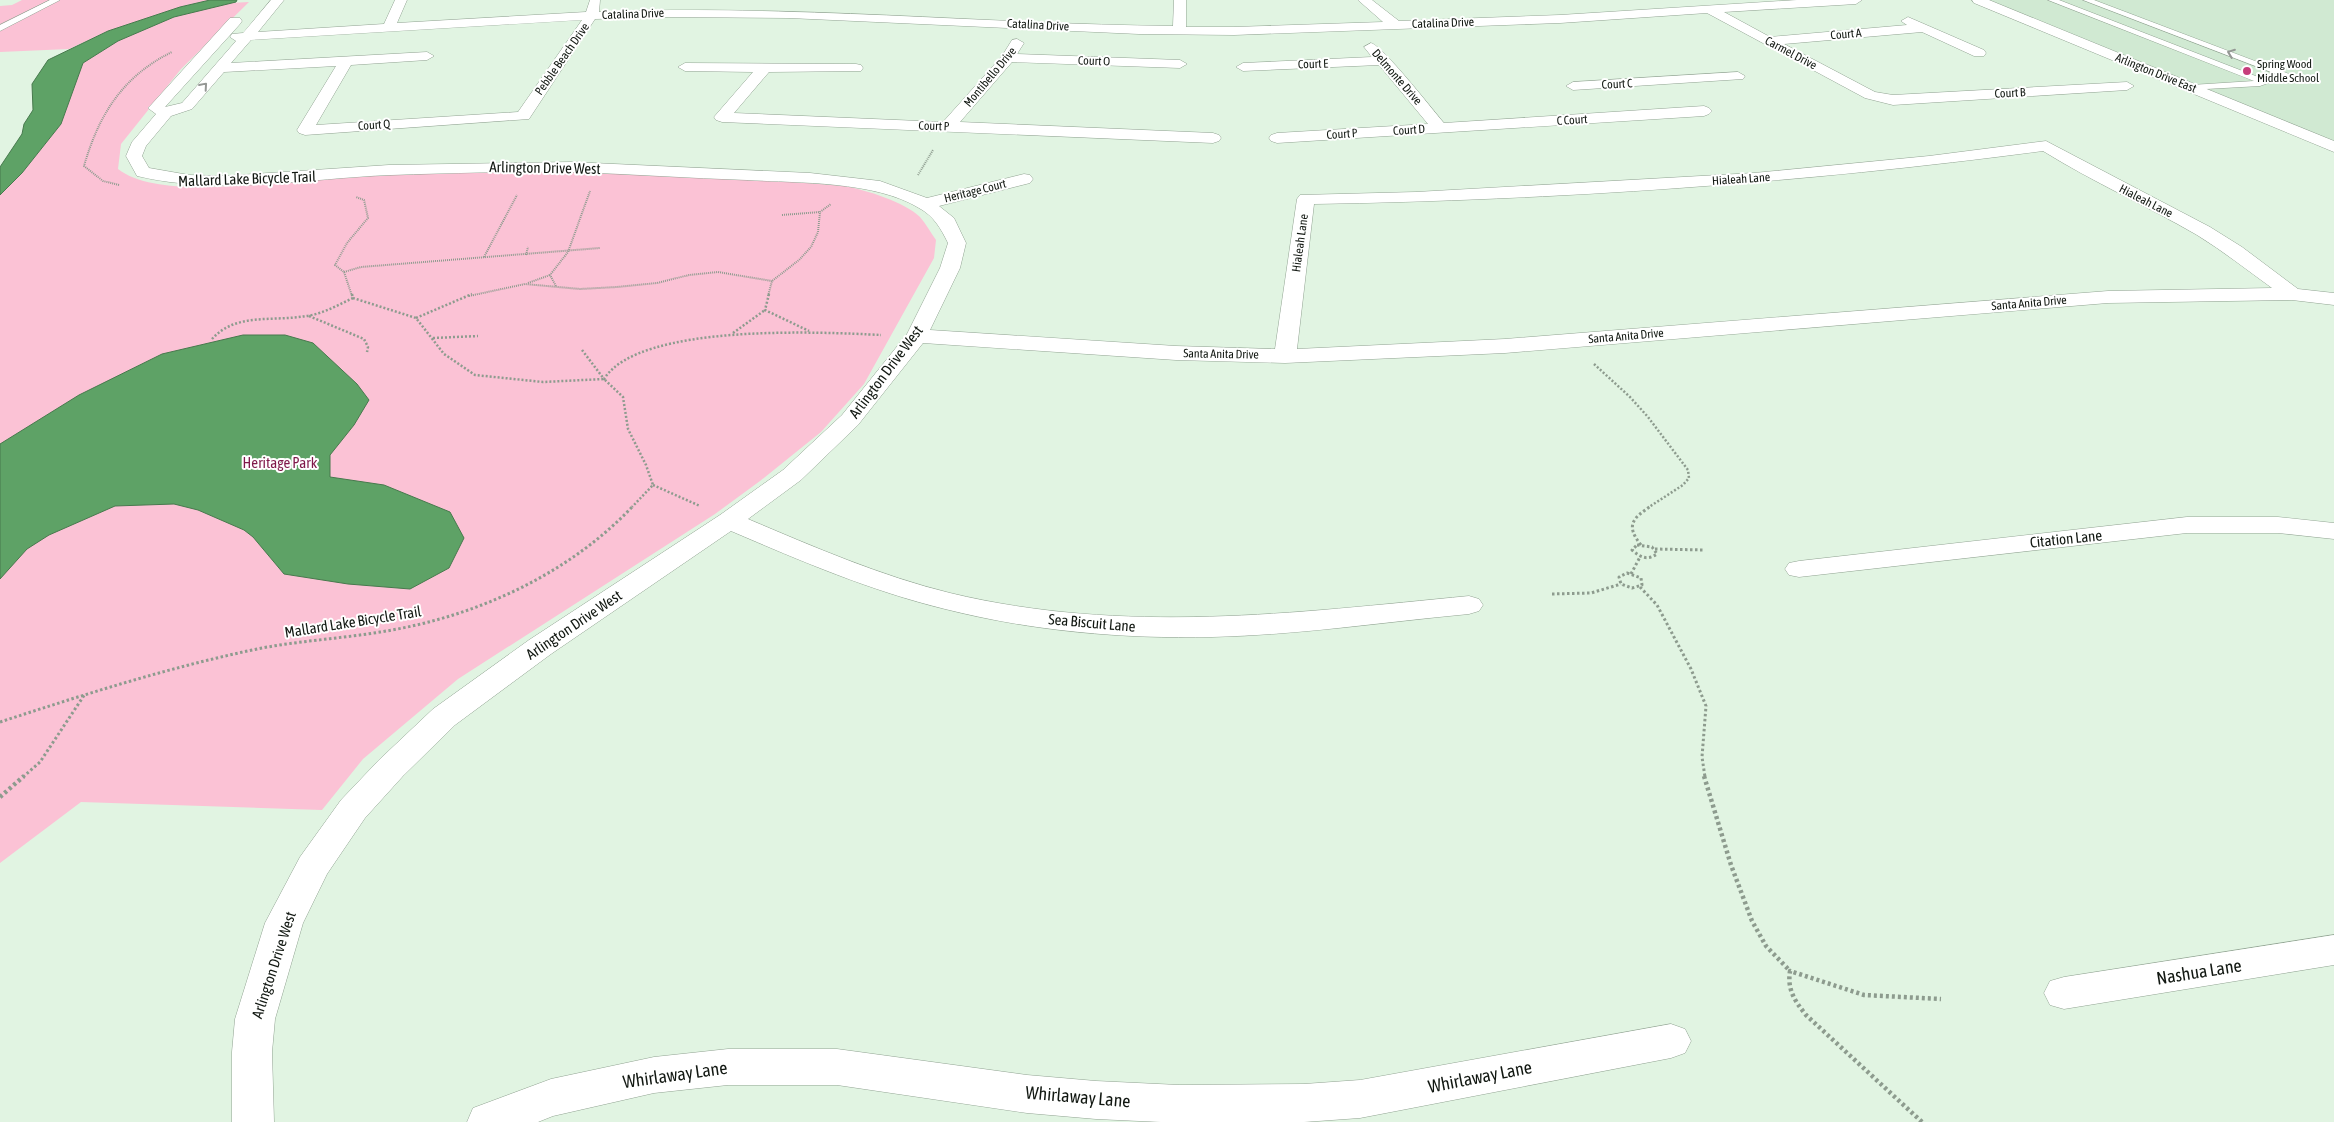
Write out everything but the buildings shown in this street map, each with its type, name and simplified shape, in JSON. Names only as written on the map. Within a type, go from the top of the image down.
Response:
[{"type":"street","name":"Arlington Drive West","points":[[253,1122],[252,1052],[255,1019],[284,923],[313,866],[354,809],[391,768],[444,717],[540,647],[729,522],[792,475],[850,420],[917,336],[950,268],[957,243],[947,222],[926,204],[880,186],[810,178],[561,167],[432,168],[224,181],[189,180],[143,172],[134,156],[138,145],[166,113],[187,106],[278,0]]},
{"type":"street","points":[[389,27],[401,0]]},
{"type":"street","name":"Pebble Beach Drive","points":[[523,116],[592,15],[595,0]]},
{"type":"street","points":[[1179,31],[1181,19],[1180,0]]},
{"type":"street","points":[[1364,0],[1396,25]]},
{"type":"street","name":"Carmel Drive","points":[[1692,0],[1870,95],[1893,100]]},
{"type":"street","name":"Catalina Drive","points":[[220,38],[592,15],[728,12],[1179,31],[1353,27],[1560,19],[1856,0]]},
{"type":"street","name":"Arlington Drive East","points":[[1978,0],[2334,147]]},
{"type":"street","points":[[872,17],[882,6]]},
{"type":"street","points":[[166,113],[156,108],[242,14]]},
{"type":"street","name":"Court A","points":[[1899,17],[1979,53]]},
{"type":"street","name":"Montibello Drive","points":[[948,126],[1008,58],[1028,25]]},
{"type":"street","name":"Delmonte Drive","points":[[1353,27],[1440,128]]},
{"type":"street","name":"Court A","points":[[1768,41],[1924,28]]},
{"type":"street","points":[[220,68],[428,56]]},
{"type":"street","name":"Court O","points":[[1008,58],[1180,64]]},
{"type":"street","name":"Court Q","points":[[346,61],[305,130],[523,116]]},
{"type":"street","name":"Court E","points":[[1243,67],[1384,62]]},
{"type":"street","points":[[685,67],[856,68]]},
{"type":"street","name":"Court P","points":[[766,68],[722,118],[1213,138]]},
{"type":"street","name":"Court C","points":[[1574,86],[1738,76]]},
{"type":"street","name":"C Court","points":[[1440,128],[1704,112],[1661,82]]},
{"type":"street","name":"Court B","points":[[1893,100],[2127,86]]},
{"type":"street","name":"Court D","points":[[1377,132],[1440,128]]},
{"type":"street","name":"Court P","points":[[1277,138],[1377,132]]},
{"type":"street","name":"Hialeah Lane","points":[[1285,356],[1306,199],[1416,197],[1754,178],[1929,161],[2046,146],[2075,164],[2203,230],[2292,294]]},
{"type":"street","name":"Heritage Court","points":[[926,204],[1024,179]]},
{"type":"street","name":"Santa Anita Drive","points":[[917,336],[1176,353],[1285,356],[1462,349],[2108,297],[2292,294],[2334,299]]},
{"type":"street","name":"Sea Biscuit Lane","points":[[729,522],[882,582],[948,601],[1043,619],[1126,627],[1249,626],[1469,605]]},
{"type":"street","name":"Citation Lane","points":[[1799,569],[2187,525],[2278,525],[2334,531]]},
{"type":"street","name":"Nashua Lane","points":[[2064,993],[2334,950]]},
{"type":"street","name":"Whirlaway Lane","points":[[488,1122],[550,1098],[654,1075],[728,1066],[837,1067],[1027,1094],[1096,1100],[1180,1104],[1304,1103],[1360,1099],[1671,1041]]},
{"type":"lane","points":[[0,28],[56,0]]},
{"type":"lane","points":[[2052,0],[2266,82]]},
{"type":"lane","points":[[2087,0],[2292,78],[2192,88]]},
{"type":"path","points":[[126,186],[102,181],[84,166],[90,142],[126,84],[142,69],[178,49]]},
{"type":"path","points":[[782,216],[820,212],[826,206],[855,191],[914,180],[948,126]]},
{"type":"path","points":[[416,318],[475,293],[525,284],[550,275],[568,252],[590,191]]},
{"type":"path","points":[[348,193],[364,200],[368,218],[347,243],[335,265],[344,272],[353,298]]},
{"type":"path","points":[[483,258],[517,196]]},
{"type":"path","points":[[733,333],[764,310],[772,281],[806,254],[818,233],[820,212]]},
{"type":"path","points":[[526,255],[528,247]]},
{"type":"path","points":[[344,272],[361,267],[600,248]]},
{"type":"path","points":[[525,284],[580,289],[617,287],[657,283],[689,275],[713,272],[772,281]]},
{"type":"path","points":[[550,275],[556,287]]},
{"type":"path","points":[[212,339],[224,328],[239,323],[308,316],[353,298],[416,318],[444,354],[475,375],[543,382],[604,379],[614,366],[635,356],[673,344],[733,333],[811,332],[917,336]]},
{"type":"path","points":[[764,310],[811,332]]},
{"type":"path","points":[[308,316],[364,338],[368,352]]},
{"type":"path","points":[[433,338],[478,336]]},
{"type":"path","points":[[1568,341],[1630,397],[1688,470],[1689,478],[1683,485],[1637,514],[1631,528],[1633,535],[1641,545]]},
{"type":"path","points":[[582,350],[604,379],[623,397],[628,429],[646,465],[653,485],[688,500],[729,522]]},
{"type":"path","name":"Mallard Lake Bicycle Trail","points":[[0,722],[86,694],[245,651],[394,630],[475,609],[536,580],[590,546],[630,512],[653,485]]},
{"type":"path","points":[[1655,549],[1657,554],[1654,557],[1640,557],[1632,550],[1634,547],[1641,545],[1655,549],[1705,550]]},
{"type":"path","points":[[1630,574],[1640,557]]},
{"type":"path","points":[[1621,584],[1619,577],[1630,574],[1643,580],[1640,587]]},
{"type":"path","points":[[1552,594],[1591,593],[1621,584],[1628,587],[1640,587],[1656,605],[1691,668],[1706,706],[1702,757],[1705,780],[1715,806],[1731,865],[1752,921],[1766,946],[1790,971],[1819,982],[1864,995],[1941,999]]},
{"type":"path","points":[[0,797],[40,762],[86,694]]},
{"type":"path","points":[[1790,971],[1788,985],[1795,1002],[1806,1015],[1922,1122]]},
{"type":"shaded area","points":[[210,0],[237,0],[236,2],[174,17],[118,41],[83,63],[61,124],[22,173],[0,195],[0,167],[22,134],[24,124],[33,110],[32,84],[48,60],[108,31],[180,7]]},
{"type":"shaded area","name":"Spring Wood Middle School","points":[[1985,0],[2334,0],[2334,142]]},
{"type":"shaded area","points":[[243,335],[285,335],[313,343],[357,384],[369,400],[354,425],[330,455],[330,477],[384,485],[450,512],[464,538],[449,568],[410,589],[348,584],[284,574],[253,537],[244,530],[198,510],[174,504],[115,506],[49,535],[27,549],[0,579],[0,444],[79,395],[162,354]]},
{"type":"green space","points":[[22,0],[210,0],[180,7],[108,31],[69,49],[0,52],[0,6],[12,5]]},
{"type":"green space","name":"Heritage Park","points":[[249,2],[181,69],[121,144],[118,169],[132,177],[150,183],[192,187],[479,171],[677,175],[844,186],[885,197],[905,206],[920,217],[936,240],[934,258],[864,384],[821,432],[715,514],[458,679],[363,759],[322,810],[81,802],[0,863],[0,195],[22,173],[61,124],[83,63],[118,41],[174,17],[230,3]]},
{"type":"place","name":"Spring Wood Middle School","points":[[2247,71]]}]
